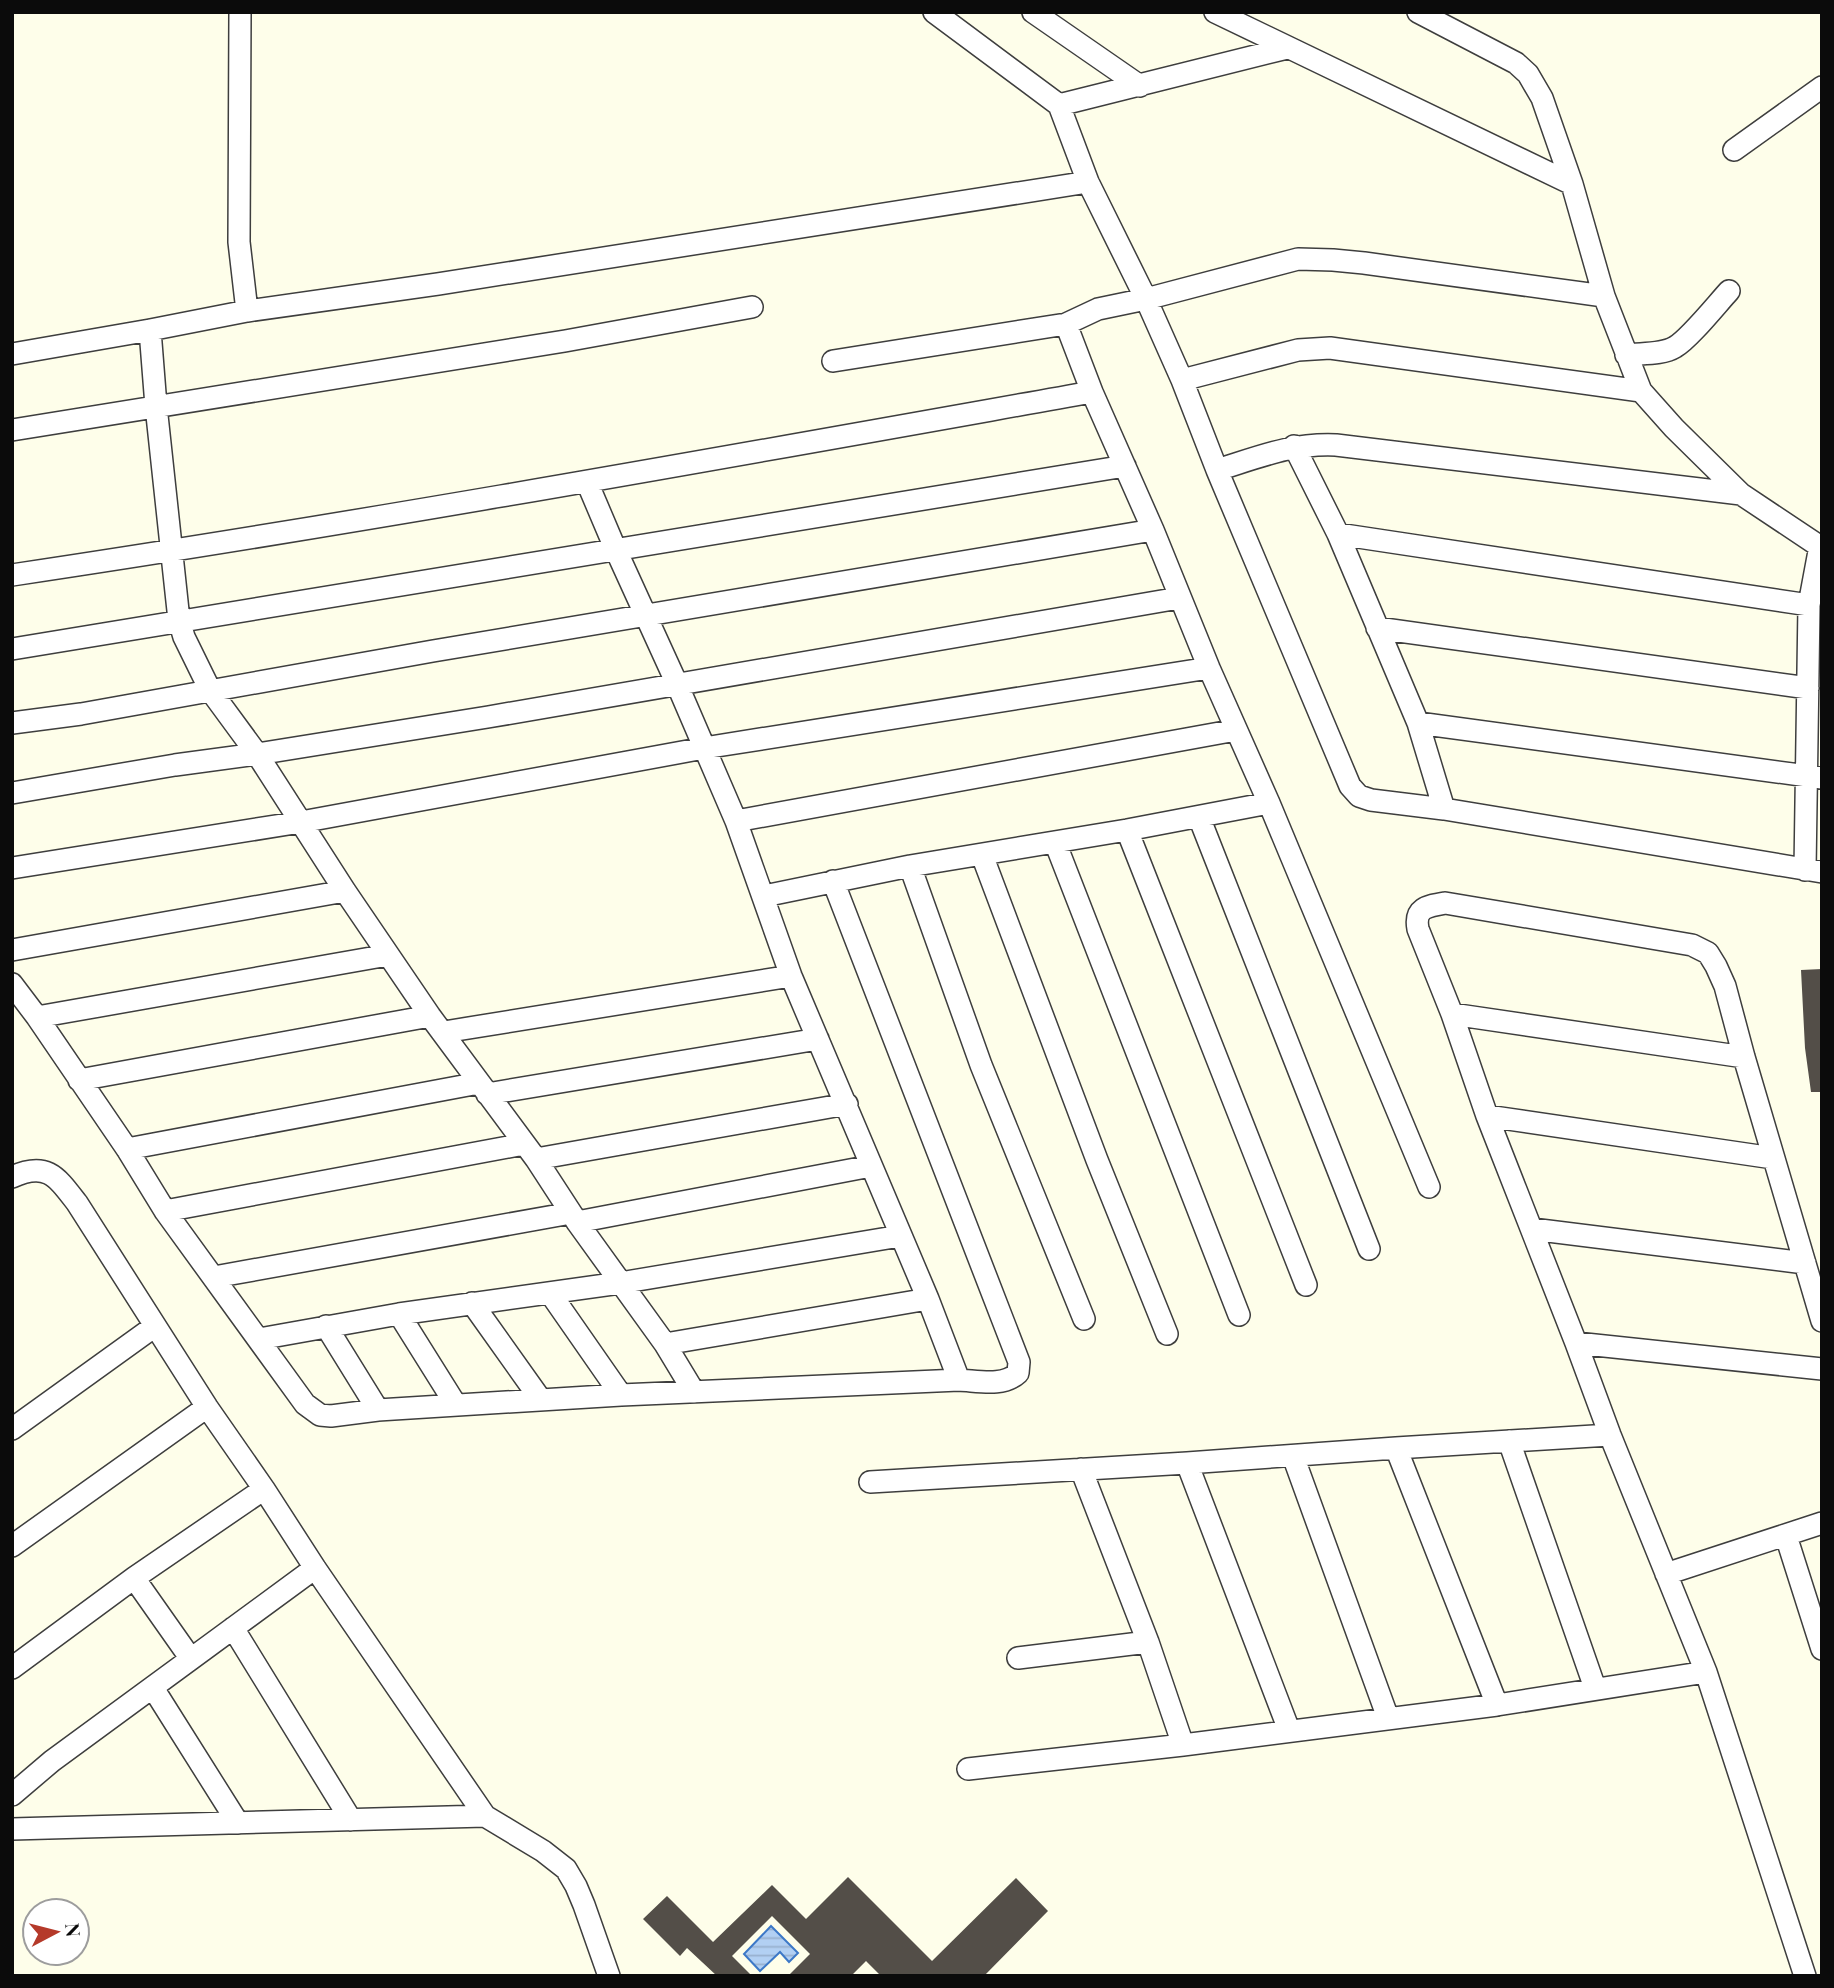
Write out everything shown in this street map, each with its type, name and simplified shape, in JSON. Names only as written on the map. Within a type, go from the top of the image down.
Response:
[{"type":"street","points":[[240,12],[239,242],[247,312]]},
{"type":"street","points":[[934,12],[1059,105],[1088,182],[1146,299],[1182,380],[1350,786],[1359,796],[1814,871],[1814,776],[1808,688],[1809,605],[1821,547],[1741,494],[1641,391],[1604,296],[1572,184],[1542,98],[1528,74],[1516,63],[1418,12]]},
{"type":"street","points":[[1033,12],[1140,86]]},
{"type":"street","points":[[1215,12],[1572,184]]},
{"type":"street","points":[[1059,105],[1287,48]]},
{"type":"street","points":[[1734,150],[1822,87]]},
{"type":"street","points":[[12,354],[247,312],[1088,182]]},
{"type":"street","points":[[833,361],[1066,324],[1098,309],[1298,259],[1364,263],[1604,296]]},
{"type":"street","points":[[1626,355],[1659,352],[1675,347],[1729,291]]},
{"type":"street","points":[[12,430],[565,341],[752,307]]},
{"type":"street","points":[[1066,324],[1092,392],[1269,803],[1429,1186]]},
{"type":"street","points":[[150,330],[179,620],[184,637],[210,690],[257,754],[388,955],[665,1344],[694,1392]]},
{"type":"street","points":[[1182,380],[1298,349],[1330,348],[1641,391]]},
{"type":"street","points":[[12,575],[587,482],[1092,392]]},
{"type":"street","points":[[1217,470],[1294,446],[1317,444],[1741,494]]},
{"type":"street","points":[[1294,446],[1338,534],[1418,723],[1444,809]]},
{"type":"street","points":[[12,649],[1125,466]]},
{"type":"street","points":[[587,482],[736,821],[791,976],[847,1104],[959,1380]]},
{"type":"street","points":[[12,723],[81,714],[1153,530]]},
{"type":"street","points":[[1338,534],[1809,605]]},
{"type":"street","points":[[12,793],[175,765],[488,718],[1180,598]]},
{"type":"street","points":[[1377,628],[1808,688]]},
{"type":"street","points":[[12,868],[302,822],[704,748],[1209,668]]},
{"type":"street","points":[[1418,723],[1814,776]]},
{"type":"street","points":[[736,821],[1236,730]]},
{"type":"street","points":[[764,896],[910,866],[1269,803]]},
{"type":"street","points":[[1199,817],[1369,1249]]},
{"type":"street","points":[[1127,830],[1306,1285]]},
{"type":"street","points":[[1055,842],[1239,1315]]},
{"type":"street","points":[[982,855],[1097,1160],[1167,1334]]},
{"type":"street","points":[[910,866],[981,1065],[1084,1319]]},
{"type":"street","points":[[12,984],[127,1149],[165,1211],[306,1404],[320,1415],[621,1395],[959,1380],[1004,1382],[1018,1373],[1019,1362],[833,881]]},
{"type":"street","points":[[12,950],[345,891]]},
{"type":"street","points":[[1805,1976],[1706,1672],[1610,1435],[1418,929],[1416,920],[1426,906],[1444,903],[1692,945],[1708,953],[1725,986],[1822,1321]]},
{"type":"street","points":[[37,1017],[388,955]]},
{"type":"street","points":[[79,1080],[437,1024],[791,976]]},
{"type":"street","points":[[1452,1014],[1744,1057]]},
{"type":"street","points":[[127,1149],[483,1089],[818,1040]]},
{"type":"street","points":[[165,1211],[847,1104]]},
{"type":"street","points":[[1487,1116],[1773,1158]]},
{"type":"street","points":[[214,1277],[871,1166]]},
{"type":"street","points":[[12,1177],[32,1170],[46,1171],[59,1180],[78,1203],[208,1408],[485,1816],[543,1851],[566,1869],[584,1905],[609,1976]]},
{"type":"street","points":[[1532,1229],[1805,1263]]},
{"type":"street","points":[[259,1339],[399,1314],[620,1283],[900,1236]]},
{"type":"street","points":[[550,1293],[621,1395]]},
{"type":"street","points":[[665,1344],[928,1299]]},
{"type":"street","points":[[471,1303],[541,1400]]},
{"type":"street","points":[[399,1314],[456,1405]]},
{"type":"street","points":[[12,1429],[155,1326]]},
{"type":"street","points":[[326,1326],[378,1410]]},
{"type":"street","points":[[1576,1343],[1822,1369]]},
{"type":"street","points":[[12,1546],[208,1408]]},
{"type":"street","points":[[870,1482],[1610,1435]]},
{"type":"street","points":[[1509,1441],[1595,1688]]},
{"type":"street","points":[[1396,1448],[1497,1705]]},
{"type":"street","points":[[1293,1456],[1388,1718]]},
{"type":"street","points":[[1186,1463],[1289,1730]]},
{"type":"street","points":[[1081,1469],[1148,1642],[1183,1745]]},
{"type":"street","points":[[12,1668],[134,1578],[264,1489]]},
{"type":"street","points":[[1666,1574],[1822,1523]]},
{"type":"street","points":[[1786,1536],[1822,1649]]},
{"type":"street","points":[[12,1795],[52,1761],[315,1568]]},
{"type":"street","points":[[134,1578],[191,1659]]},
{"type":"street","points":[[233,1628],[351,1820]]},
{"type":"street","points":[[1018,1658],[1148,1642]]},
{"type":"street","points":[[968,1769],[1497,1705],[1706,1672]]},
{"type":"street","points":[[153,1688],[238,1823]]},
{"type":"street","points":[[12,1829],[485,1816]]},
{"type":"water","points":[[771,1926],[798,1953],[789,1962],[780,1952],[760,1971],[744,1954]]},
{"type":"building","points":[[1822,969],[1822,1092],[1811,1092],[1805,1048],[1801,970]]},
{"type":"building","points":[[848,1877],[932,1961],[1016,1878],[1048,1911],[984,1976],[881,1976],[866,1961],[851,1976],[788,1976],[810,1954],[772,1916],[732,1956],[752,1976],[717,1976],[687,1948],[680,1956],[643,1919],[667,1896],[713,1942],[772,1885],[806,1919]]}]
